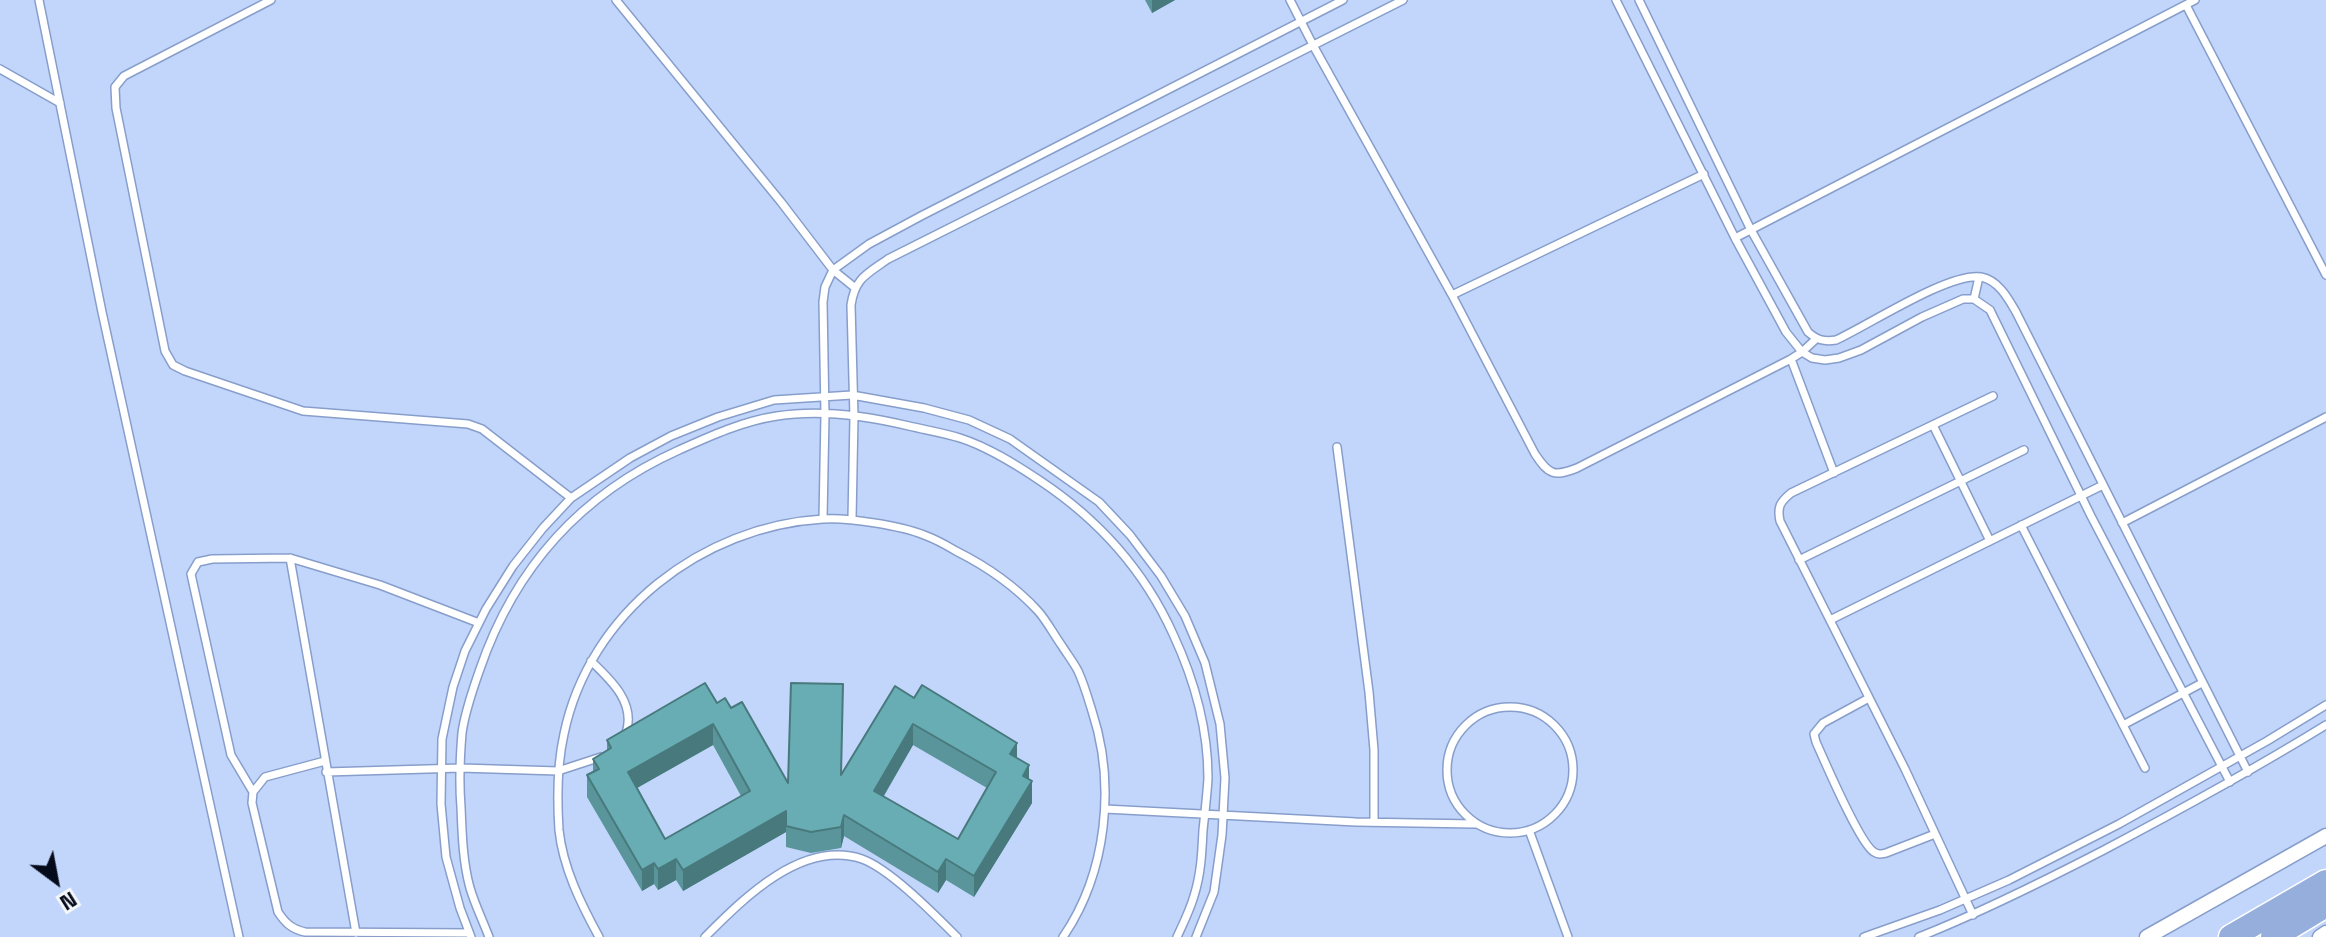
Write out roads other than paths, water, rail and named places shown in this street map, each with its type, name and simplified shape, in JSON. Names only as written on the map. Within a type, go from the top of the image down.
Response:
[{"type":"highway","points":[[2231,937],[2326,882]]},
{"type":"highway","points":[[2273,937],[2326,905]]},
{"type":"street","points":[[2147,937],[2326,836]]},
{"type":"street","points":[[2320,937],[2326,933]]},
{"type":"lane","points":[[39,0],[102,312],[239,937]]},
{"type":"lane","points":[[271,0],[124,76],[115,87],[116,108],[165,351],[173,365],[303,411],[468,424],[482,429],[571,498]]},
{"type":"lane","points":[[616,0],[833,270],[854,287]]},
{"type":"lane","points":[[1290,0],[1452,295],[1535,454],[1553,474],[1577,468],[1791,359],[1816,339]]},
{"type":"lane","points":[[823,519],[823,302],[825,287],[833,270],[869,244],[921,216],[1343,0]]},
{"type":"lane","points":[[852,519],[854,417],[851,305],[854,287],[864,276],[888,259],[1403,0]]},
{"type":"lane","points":[[1616,0],[1735,238],[1786,332],[1802,352],[1812,358],[1839,358],[1963,299],[1974,299],[1990,310],[2082,497],[2230,782]]},
{"type":"lane","points":[[1639,0],[1751,230],[1801,322],[1816,339],[1836,340],[1962,278],[1990,280],[2010,301],[2248,772]]},
{"type":"lane","points":[[1735,238],[2195,0]]},
{"type":"lane","points":[[2186,5],[2326,275]]},
{"type":"lane","points":[[0,69],[60,103]]},
{"type":"lane","points":[[1452,295],[1704,174]]},
{"type":"lane","points":[[1974,299],[1979,277]]},
{"type":"lane","points":[[1791,359],[1834,473]]},
{"type":"lane","points":[[325,761],[265,777],[253,792],[252,803],[278,912],[285,923],[305,932],[470,935],[446,857],[441,804],[442,739],[453,687],[465,651],[513,566],[543,528],[571,498],[630,458],[706,421],[774,400],[852,395],[924,408],[969,420],[1010,439],[1099,502],[1130,535],[1161,576],[1185,616],[1205,663],[1220,724],[1225,778],[1214,892],[1196,937]]},
{"type":"lane","points":[[1973,915],[1780,521],[1779,505],[1791,493],[1993,396]]},
{"type":"lane","points":[[489,937],[470,887],[465,862],[461,816],[462,731],[488,644],[504,609],[528,571],[560,532],[582,511],[635,472],[692,444],[743,425],[775,416],[805,413],[889,421],[962,439],[1014,463],[1059,493],[1100,527],[1132,563],[1159,603],[1182,654],[1196,692],[1203,727],[1208,777],[1200,867],[1194,897],[1177,937]]},
{"type":"lane","points":[[2122,523],[2326,417]]},
{"type":"lane","points":[[1933,425],[1990,541]]},
{"type":"lane","points":[[1337,447],[1369,692],[1374,750],[1374,822]]},
{"type":"lane","points":[[1799,560],[2024,450]]},
{"type":"lane","points":[[1830,620],[2103,485]]},
{"type":"lane","points":[[599,937],[575,893],[560,833],[558,771],[571,708],[591,661],[624,615],[665,576],[713,546],[767,527],[823,519],[852,519],[922,533],[985,565],[1039,612],[1078,671],[1101,738],[1105,809],[1100,850],[1087,891],[1063,937]]},
{"type":"lane","points":[[2021,525],[2145,768]]},
{"type":"lane","points":[[253,792],[231,755],[191,574],[198,562],[290,558],[380,585],[479,623]]},
{"type":"lane","points":[[290,558],[356,933]]},
{"type":"lane","points":[[591,661],[612,680],[627,708],[629,726],[620,746]]},
{"type":"lane","points":[[2123,725],[2202,683]]},
{"type":"lane","points":[[1869,698],[1823,723],[1814,734],[1862,838],[1873,852],[1879,854],[1935,834]]},
{"type":"lane","points":[[1864,937],[2009,880],[2119,824],[2326,705]]},
{"type":"lane","points":[[1508,706],[1528,708],[1547,718],[1562,732],[1571,751],[1574,772],[1569,792],[1560,809],[1546,822],[1529,830],[1510,833],[1491,831],[1478,824],[1459,809],[1450,793],[1446,774],[1447,755],[1455,736],[1469,720],[1487,710],[1508,706]]},
{"type":"lane","points":[[1919,937],[2012,898],[2230,782],[2326,725]]},
{"type":"lane","points":[[326,772],[442,768],[558,771],[609,754]]},
{"type":"lane","points":[[1105,809],[1478,824]]},
{"type":"lane","points":[[1529,830],[1568,937]]},
{"type":"lane","points":[[705,937],[764,883],[813,858],[849,856],[873,865],[905,888],[957,937]]}]
